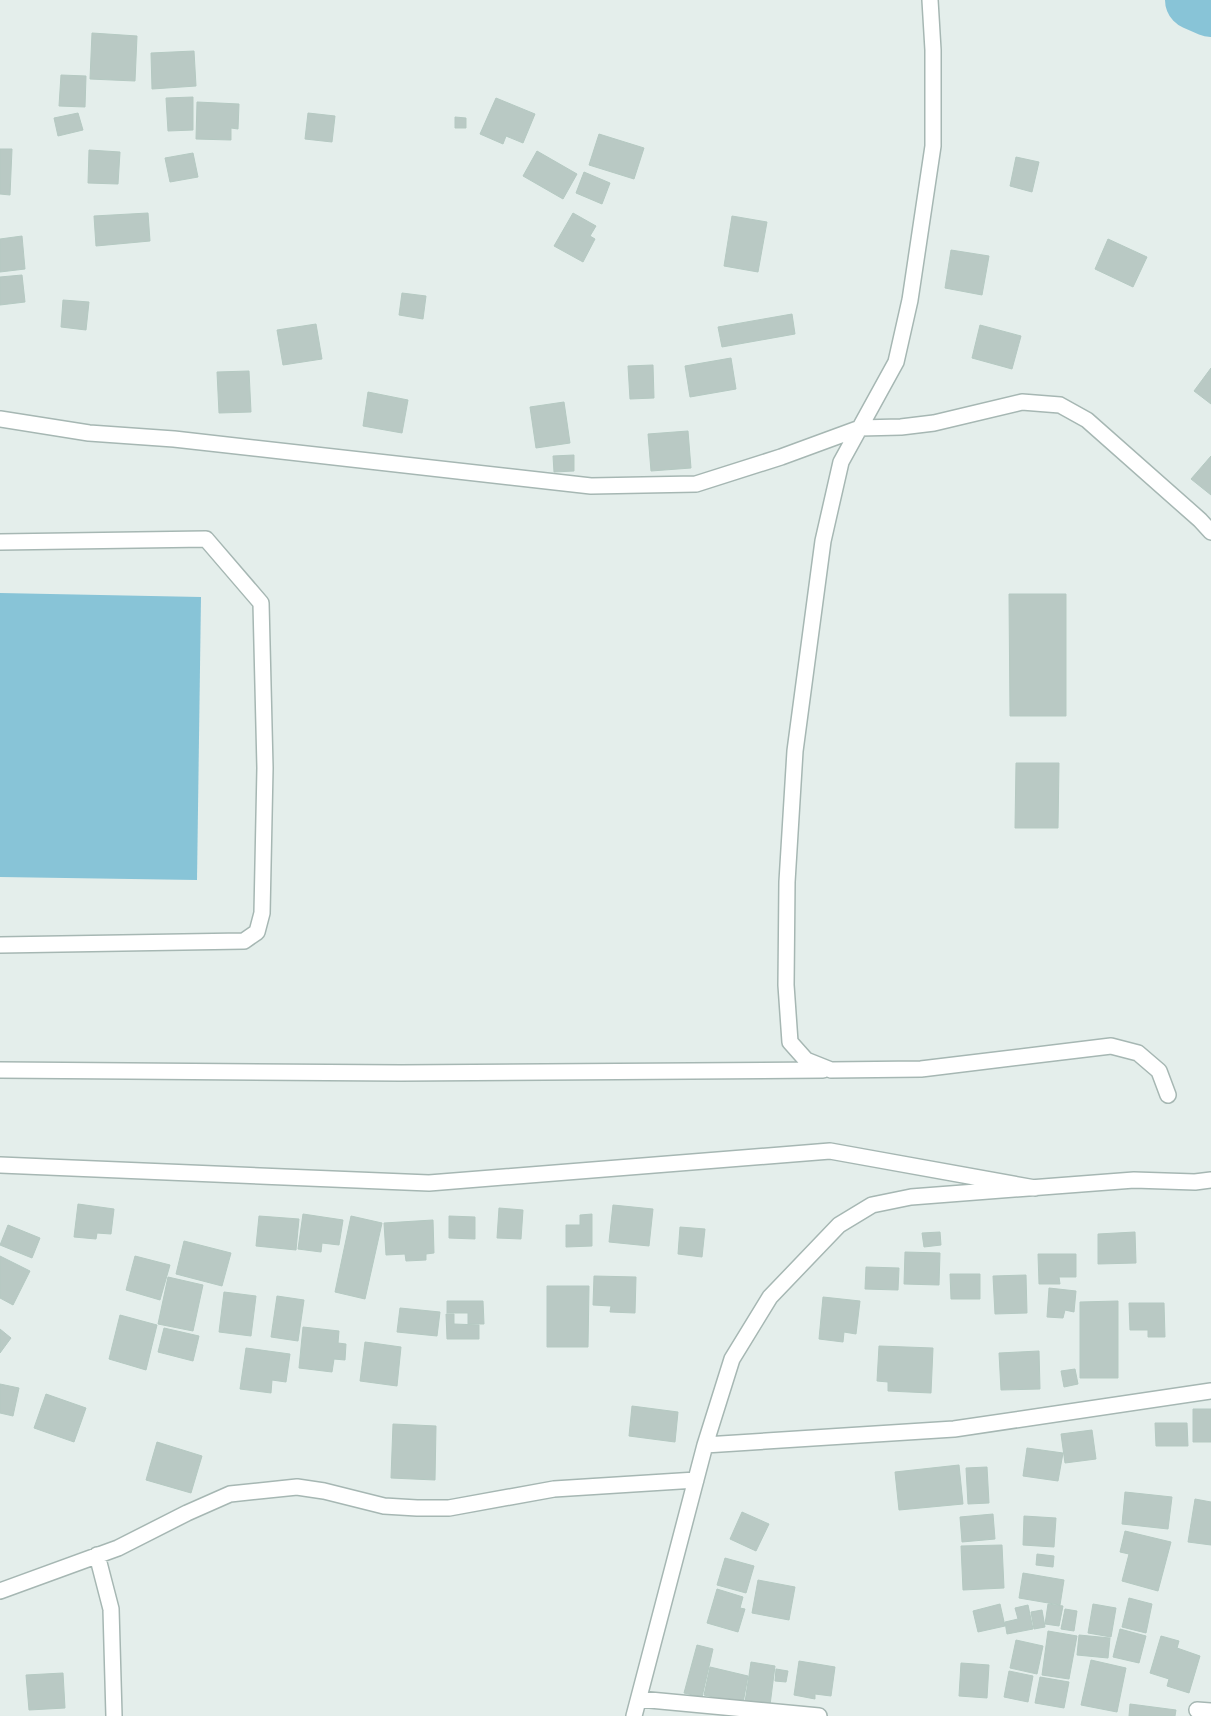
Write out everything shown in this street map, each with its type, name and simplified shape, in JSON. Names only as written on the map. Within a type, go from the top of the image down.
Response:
[{"type":"street","points":[[831,1070],[806,1060],[790,1042],[786,985],[786,882],[795,751],[823,541],[841,462],[896,362],[910,300],[933,146],[933,50],[930,0]]},
{"type":"street","points":[[0,419],[89,433],[174,439],[592,486],[696,484],[781,457],[860,428],[901,427],[934,423],[1022,402],[1060,405],[1087,420],[1200,520],[1211,532]]},
{"type":"street","points":[[0,542],[206,539],[261,603],[265,760],[262,913],[257,932],[244,941],[0,945]]},
{"type":"street","points":[[0,1070],[401,1073],[921,1069],[1111,1046],[1138,1053],[1159,1071],[1168,1095]]},
{"type":"street","points":[[0,1165],[429,1183],[830,1151],[1035,1188]]},
{"type":"street","points":[[634,1716],[705,1445],[732,1359],[770,1297],[839,1225],[872,1205],[911,1197],[1134,1180],[1195,1182],[1211,1180]]},
{"type":"street","points":[[1195,1182],[1211,1187]]},
{"type":"street","points":[[705,1445],[954,1429],[1211,1391]]},
{"type":"street","points":[[0,1591],[118,1548],[187,1513],[230,1494],[297,1487],[324,1491],[384,1506],[449,1508],[554,1489],[696,1480]]},
{"type":"street","points":[[97,1555],[111,1609],[114,1716]]},
{"type":"street","points":[[639,1699],[819,1716]]},
{"type":"water","points":[[0,593],[201,597],[197,880],[0,877]]},
{"type":"building","points":[[92,33],[137,36],[135,81],[90,79]]},
{"type":"building","points":[[194,51],[196,86],[152,89],[151,53]]},
{"type":"building","points":[[61,75],[86,76],[85,107],[59,106]]},
{"type":"building","points":[[193,97],[193,130],[168,131],[166,98]]},
{"type":"building","points":[[496,98],[535,114],[523,143],[506,136],[503,144],[480,134]]},
{"type":"building","points":[[197,102],[239,104],[238,129],[231,128],[231,140],[196,139]]},
{"type":"building","points":[[78,113],[83,130],[58,136],[54,118]]},
{"type":"building","points":[[308,113],[335,116],[332,142],[305,139]]},
{"type":"building","points":[[455,117],[466,118],[466,128],[455,128]]},
{"type":"building","points":[[599,134],[644,148],[634,179],[589,165]]},
{"type":"building","points":[[0,149],[12,149],[10,195],[0,194]]},
{"type":"building","points":[[89,150],[120,152],[118,184],[88,183]]},
{"type":"building","points":[[537,151],[577,174],[563,199],[523,176]]},
{"type":"building","points":[[193,153],[198,177],[170,182],[165,158]]},
{"type":"building","points":[[1016,157],[1039,162],[1032,192],[1010,186]]},
{"type":"building","points":[[584,172],[610,183],[602,204],[576,193]]},
{"type":"building","points":[[148,213],[150,241],[96,246],[94,216]]},
{"type":"building","points":[[573,213],[596,226],[590,236],[595,239],[583,262],[554,246]]},
{"type":"building","points":[[732,216],[767,222],[758,272],[724,266]]},
{"type":"building","points":[[22,236],[25,269],[0,272],[0,239]]},
{"type":"building","points":[[1108,239],[1147,257],[1133,287],[1095,269]]},
{"type":"building","points":[[951,250],[989,256],[982,295],[945,288]]},
{"type":"building","points":[[22,275],[25,302],[0,305],[0,277]]},
{"type":"building","points":[[402,293],[426,296],[423,319],[399,315]]},
{"type":"building","points":[[63,300],[89,302],[86,330],[61,327]]},
{"type":"building","points":[[792,314],[795,334],[722,347],[718,327]]},
{"type":"building","points":[[316,324],[322,359],[283,365],[277,330]]},
{"type":"building","points":[[980,325],[1021,336],[1012,369],[972,358]]},
{"type":"building","points":[[731,358],[736,389],[690,397],[685,366]]},
{"type":"building","points":[[653,365],[654,398],[630,399],[628,366]]},
{"type":"building","points":[[1211,368],[1211,404],[1194,391]]},
{"type":"building","points":[[249,371],[251,412],[219,413],[217,372]]},
{"type":"building","points":[[368,392],[408,400],[402,433],[363,426]]},
{"type":"building","points":[[564,402],[570,443],[536,448],[530,407]]},
{"type":"building","points":[[688,431],[691,468],[651,471],[648,434]]},
{"type":"building","points":[[574,455],[574,471],[554,472],[553,456]]},
{"type":"building","points":[[1211,456],[1211,495],[1191,479]]},
{"type":"building","points":[[1009,594],[1066,594],[1066,716],[1010,716]]},
{"type":"building","points":[[1016,763],[1059,763],[1058,828],[1015,828]]},
{"type":"building","points":[[78,1204],[114,1209],[111,1234],[97,1233],[96,1239],[74,1237]]},
{"type":"building","points":[[613,1205],[653,1209],[649,1246],[609,1242]]},
{"type":"building","points":[[499,1208],[523,1210],[521,1239],[497,1238]]},
{"type":"building","points":[[303,1214],[343,1220],[339,1245],[322,1243],[321,1252],[298,1249]]},
{"type":"building","points":[[592,1214],[592,1246],[566,1247],[566,1225],[580,1225],[580,1215]]},
{"type":"building","points":[[259,1216],[299,1219],[296,1250],[256,1246]]},
{"type":"building","points":[[351,1216],[382,1223],[365,1299],[335,1292]]},
{"type":"building","points":[[449,1216],[475,1217],[475,1239],[449,1238]]},
{"type":"building","points":[[433,1220],[434,1253],[426,1254],[426,1260],[406,1261],[405,1254],[386,1255],[384,1223]]},
{"type":"building","points":[[8,1225],[40,1238],[32,1258],[0,1245]]},
{"type":"building","points":[[680,1227],[705,1229],[702,1257],[678,1254]]},
{"type":"building","points":[[940,1232],[941,1245],[924,1247],[922,1233]]},
{"type":"building","points":[[1135,1232],[1136,1263],[1098,1264],[1098,1234]]},
{"type":"building","points":[[184,1241],[231,1253],[222,1286],[176,1274]]},
{"type":"building","points":[[905,1252],[940,1253],[939,1285],[904,1284]]},
{"type":"building","points":[[1038,1254],[1076,1254],[1076,1277],[1059,1277],[1060,1284],[1039,1284]]},
{"type":"building","points":[[0,1256],[30,1271],[13,1305],[0,1298]]},
{"type":"building","points":[[135,1256],[170,1265],[160,1300],[126,1290]]},
{"type":"building","points":[[866,1267],[899,1268],[898,1290],[865,1289]]},
{"type":"building","points":[[950,1274],[980,1274],[980,1299],[951,1299]]},
{"type":"building","points":[[1026,1275],[1027,1313],[995,1314],[993,1276]]},
{"type":"building","points":[[594,1276],[636,1277],[635,1313],[610,1312],[611,1306],[593,1305]]},
{"type":"building","points":[[168,1277],[203,1285],[193,1331],[158,1324]]},
{"type":"building","points":[[547,1286],[589,1286],[588,1347],[547,1347]]},
{"type":"building","points":[[1049,1288],[1076,1291],[1074,1312],[1065,1310],[1063,1318],[1047,1317]]},
{"type":"building","points":[[224,1292],[256,1296],[251,1336],[219,1332]]},
{"type":"building","points":[[277,1296],[304,1300],[298,1341],[271,1337]]},
{"type":"building","points":[[823,1297],[860,1301],[856,1334],[844,1332],[843,1342],[819,1339]]},
{"type":"building","points":[[447,1301],[483,1301],[484,1324],[468,1324],[468,1313],[447,1313]]},
{"type":"building","points":[[1118,1301],[1118,1378],[1080,1378],[1080,1302]]},
{"type":"building","points":[[1129,1303],[1164,1303],[1165,1337],[1148,1337],[1148,1330],[1130,1330]]},
{"type":"building","points":[[400,1308],[440,1312],[437,1336],[397,1332]]},
{"type":"building","points":[[446,1314],[454,1314],[454,1324],[479,1325],[479,1339],[447,1339]]},
{"type":"building","points":[[120,1315],[157,1325],[146,1370],[109,1359]]},
{"type":"building","points":[[303,1327],[339,1331],[338,1343],[346,1344],[345,1360],[334,1359],[332,1372],[299,1368]]},
{"type":"building","points":[[164,1328],[199,1336],[193,1361],[158,1352]]},
{"type":"building","points":[[0,1329],[11,1338],[0,1353]]},
{"type":"building","points":[[365,1342],[401,1347],[397,1386],[360,1381]]},
{"type":"building","points":[[879,1346],[933,1348],[931,1393],[888,1391],[888,1382],[877,1381]]},
{"type":"building","points":[[246,1348],[290,1354],[286,1382],[272,1380],[271,1393],[240,1389]]},
{"type":"building","points":[[1039,1351],[1040,1389],[1001,1390],[999,1353]]},
{"type":"building","points":[[1075,1369],[1078,1384],[1064,1387],[1061,1371]]},
{"type":"building","points":[[0,1384],[19,1388],[13,1416],[0,1413]]},
{"type":"building","points":[[46,1394],[86,1408],[74,1442],[34,1428]]},
{"type":"building","points":[[632,1406],[678,1412],[675,1442],[629,1436]]},
{"type":"building","points":[[1193,1409],[1211,1409],[1211,1442],[1193,1442]]},
{"type":"building","points":[[1155,1423],[1187,1423],[1188,1446],[1156,1446]]},
{"type":"building","points":[[393,1424],[436,1426],[435,1480],[391,1478]]},
{"type":"building","points":[[1092,1430],[1096,1459],[1065,1463],[1061,1434]]},
{"type":"building","points":[[157,1442],[202,1456],[191,1493],[146,1480]]},
{"type":"building","points":[[1027,1448],[1063,1453],[1058,1481],[1023,1476]]},
{"type":"building","points":[[959,1465],[963,1504],[899,1510],[895,1472]]},
{"type":"building","points":[[987,1467],[989,1503],[968,1504],[966,1468]]},
{"type":"building","points":[[1125,1492],[1172,1497],[1168,1529],[1122,1524]]},
{"type":"building","points":[[1195,1499],[1211,1502],[1211,1545],[1188,1542]]},
{"type":"building","points":[[742,1512],[769,1524],[756,1551],[730,1539]]},
{"type":"building","points":[[993,1514],[995,1539],[962,1542],[960,1517]]},
{"type":"building","points":[[1024,1516],[1056,1518],[1054,1547],[1023,1545]]},
{"type":"building","points":[[1125,1531],[1171,1542],[1158,1591],[1122,1581],[1129,1554],[1120,1552]]},
{"type":"building","points":[[1002,1545],[1004,1588],[963,1590],[961,1546]]},
{"type":"building","points":[[1037,1554],[1054,1556],[1053,1567],[1036,1565]]},
{"type":"building","points":[[725,1558],[754,1566],[746,1593],[717,1585]]},
{"type":"building","points":[[1023,1573],[1064,1580],[1060,1605],[1019,1598]]},
{"type":"building","points":[[758,1580],[795,1587],[789,1620],[752,1613]]},
{"type":"building","points":[[717,1589],[743,1597],[740,1608],[745,1609],[738,1632],[707,1623]]},
{"type":"building","points":[[1129,1598],[1152,1604],[1146,1633],[1122,1627]]},
{"type":"building","points":[[1000,1604],[1005,1626],[978,1632],[973,1611]]},
{"type":"building","points":[[1048,1604],[1063,1606],[1059,1626],[1045,1624]]},
{"type":"building","points":[[1093,1604],[1116,1608],[1111,1637],[1088,1633]]},
{"type":"building","points":[[1028,1605],[1033,1629],[1007,1634],[1005,1622],[1018,1619],[1015,1608]]},
{"type":"building","points":[[1065,1609],[1077,1611],[1074,1631],[1061,1629]]},
{"type":"building","points":[[1042,1610],[1045,1627],[1034,1629],[1031,1612]]},
{"type":"building","points":[[1120,1629],[1146,1636],[1139,1663],[1113,1657]]},
{"type":"building","points":[[1048,1631],[1077,1636],[1069,1679],[1042,1675]]},
{"type":"building","points":[[1079,1635],[1110,1638],[1108,1658],[1077,1655]]},
{"type":"building","points":[[1161,1636],[1179,1641],[1177,1648],[1200,1656],[1189,1693],[1167,1686],[1169,1679],[1150,1673]]},
{"type":"building","points":[[1016,1640],[1043,1646],[1037,1674],[1010,1668]]},
{"type":"building","points":[[697,1645],[713,1649],[702,1697],[684,1693]]},
{"type":"building","points":[[1091,1660],[1126,1668],[1117,1712],[1081,1705]]},
{"type":"building","points":[[799,1661],[835,1667],[831,1696],[815,1694],[815,1699],[794,1695]]},
{"type":"building","points":[[751,1662],[775,1666],[770,1705],[745,1702]]},
{"type":"building","points":[[961,1663],[989,1665],[987,1698],[959,1696]]},
{"type":"building","points":[[710,1667],[748,1676],[743,1703],[704,1695]]},
{"type":"building","points":[[776,1669],[788,1671],[786,1682],[775,1681]]},
{"type":"building","points":[[1009,1671],[1033,1676],[1028,1702],[1004,1697]]},
{"type":"building","points":[[63,1673],[65,1708],[29,1710],[26,1675]]},
{"type":"building","points":[[1040,1677],[1069,1682],[1064,1708],[1035,1703]]},
{"type":"building","points":[[1130,1704],[1176,1710],[1175,1716],[1129,1716]]},
{"type":"waterway","points":[[1195,0],[1211,7]]}]
